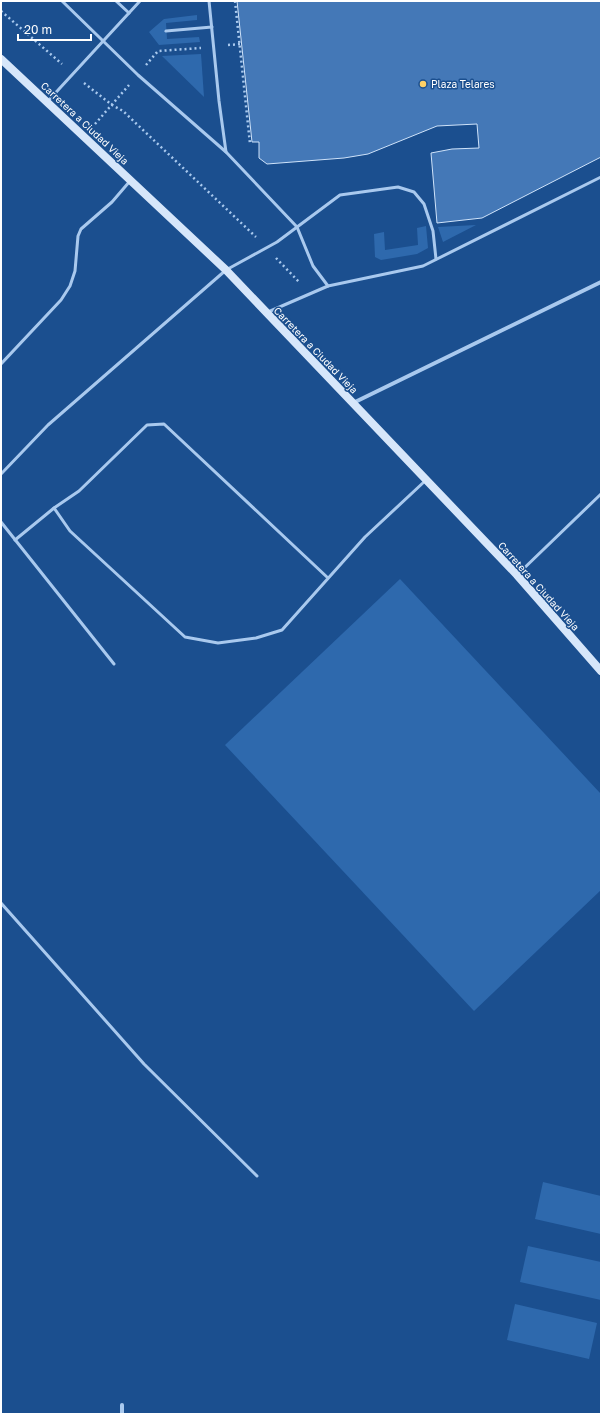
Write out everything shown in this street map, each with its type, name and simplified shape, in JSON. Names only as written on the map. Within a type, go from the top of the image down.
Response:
[{"type":"main road","name":"Carretera a Ciudad Vieja","points":[[1,59],[226,270],[517,575],[601,671]]},
{"type":"street","points":[[352,403],[601,282]]},
{"type":"street","points":[[122,1405],[122,1414]]},
{"type":"lane","points":[[62,1],[104,40],[138,75],[226,152],[297,227],[313,266],[328,286]]},
{"type":"lane","points":[[116,1],[129,14]]},
{"type":"lane","points":[[47,101],[140,1]]},
{"type":"lane","points":[[209,1],[226,152]]},
{"type":"lane","points":[[166,31],[212,27]]},
{"type":"lane","points":[[266,313],[328,286],[423,266],[601,177]]},
{"type":"lane","points":[[1,364],[61,300],[70,286],[75,270],[78,236],[81,229],[112,202],[131,180]]},
{"type":"lane","points":[[1,474],[48,425],[226,270],[277,242],[340,195],[398,187],[414,192],[424,204],[433,231],[436,260]]},
{"type":"lane","points":[[15,540],[54,508],[79,491],[147,425],[164,424],[328,578]]},
{"type":"lane","points":[[54,508],[70,531],[185,637],[218,643],[256,638],[282,630],[365,537],[426,479]]},
{"type":"lane","points":[[517,575],[601,494]]},
{"type":"lane","points":[[1,522],[114,664]]},
{"type":"lane","points":[[1,903],[144,1064],[257,1176]]},
{"type":"path","points":[[235,1],[250,144]]},
{"type":"path","points":[[1,10],[73,74],[112,105],[123,111],[266,247],[310,294]]},
{"type":"shaded area","points":[[197,15],[197,20],[166,23],[167,39],[199,37],[200,42],[159,45],[149,32],[164,19]]},
{"type":"shaded area","points":[[201,54],[204,97],[162,56]]},
{"type":"shaded area","points":[[476,225],[443,242],[438,227]]},
{"type":"shaded area","points":[[426,226],[428,248],[417,254],[381,260],[375,257],[374,234],[384,232],[385,250],[418,245],[417,228]]},
{"type":"shaded area","points":[[400,579],[601,794],[601,890],[474,1011],[225,745]]},
{"type":"shaded area","points":[[543,1182],[601,1196],[601,1234],[535,1219]]},
{"type":"shaded area","points":[[528,1246],[601,1262],[601,1300],[520,1282]]},
{"type":"shaded area","points":[[515,1304],[597,1323],[589,1359],[507,1340]]},
{"type":"building","name":"Plaza Telares","points":[[237,1],[601,1],[601,157],[482,218],[437,223],[431,153],[452,149],[479,148],[477,124],[437,126],[368,154],[344,158],[267,164],[259,158],[259,142],[252,142]]},
{"type":"place","name":"Plaza Telares","points":[[423,84]]}]
